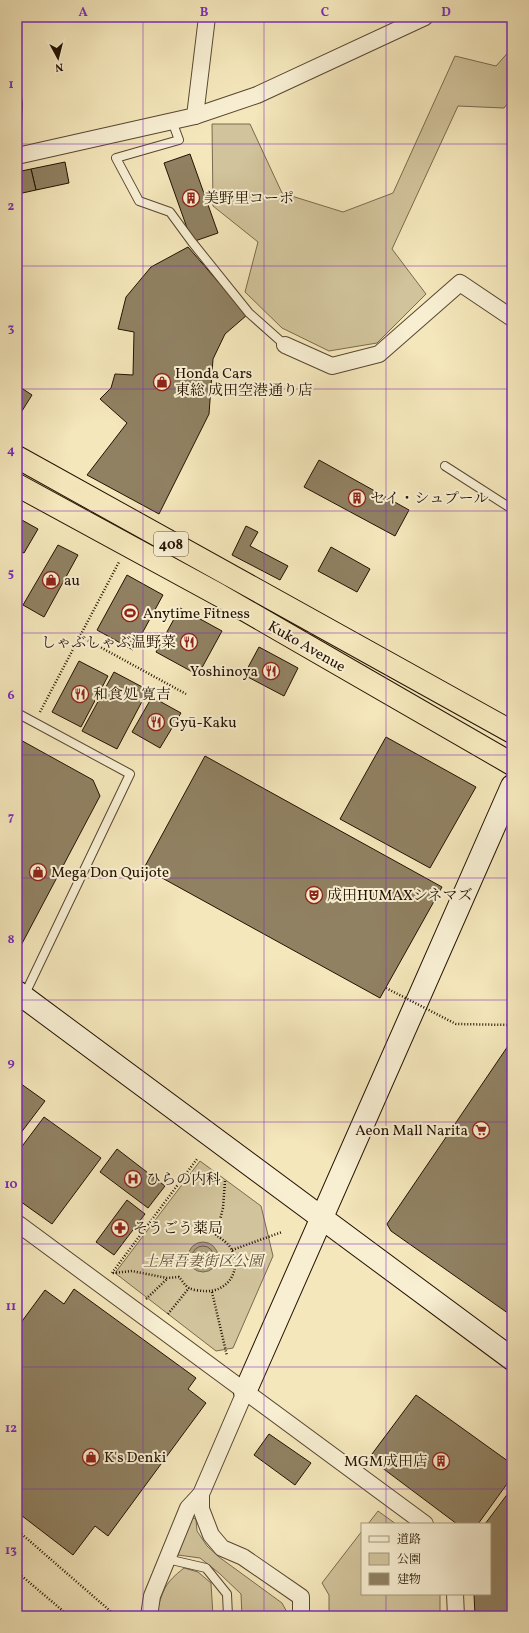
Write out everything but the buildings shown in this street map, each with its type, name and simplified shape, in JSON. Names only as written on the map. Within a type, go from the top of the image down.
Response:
[{"type":"highway","name":"Kuko Avenue","points":[[17,457],[512,732]]},
{"type":"highway","name":"Kuko Avenue","points":[[17,485],[219,595],[512,764]]},
{"type":"street","points":[[195,116],[207,17]]},
{"type":"street","points":[[17,156],[195,116],[257,95],[425,17]]},
{"type":"street","points":[[285,345],[332,366],[379,354],[460,283],[512,318]]},
{"type":"street","points":[[149,1616],[152,1596],[188,1508],[201,1494],[321,1217],[512,786]]},
{"type":"street","points":[[20,994],[512,1359]]},
{"type":"street","points":[[17,1223],[423,1523]]},
{"type":"street","points":[[201,1494],[201,1509],[211,1535],[222,1548],[243,1557],[301,1597],[301,1616]]},
{"type":"street","points":[[455,1595],[456,1616]]},
{"type":"lane","points":[[17,96],[17,125]]},
{"type":"lane","points":[[172,121],[179,140],[116,158],[139,201],[170,212],[192,242],[250,313],[285,345]]},
{"type":"lane","points":[[445,466],[512,508]]},
{"type":"lane","points":[[17,713],[130,774],[20,994]]},
{"type":"lane","points":[[167,1559],[206,1568],[227,1594],[228,1616]]},
{"type":"path","points":[[39,714],[120,560]]},
{"type":"path","points":[[80,636],[186,694]]},
{"type":"path","points":[[386,988],[456,1024],[512,1025]]},
{"type":"path","points":[[109,1277],[197,1159]]},
{"type":"path","points":[[112,1273],[132,1271],[167,1278],[179,1277],[189,1288],[212,1292],[226,1286],[233,1277],[235,1264],[232,1250],[223,1239],[216,1236],[223,1208],[225,1181]]},
{"type":"path","points":[[232,1250],[282,1232]]},
{"type":"path","points":[[143,1302],[167,1278]]},
{"type":"path","points":[[170,1312],[189,1288]]},
{"type":"path","points":[[212,1292],[227,1358]]},
{"type":"path","points":[[17,1530],[116,1616]]},
{"type":"path","points":[[17,1572],[69,1616]]},
{"type":"green space","points":[[512,48],[512,98],[504,108],[458,106],[392,249],[426,294],[377,343],[329,351],[282,328],[245,292],[258,242],[213,206],[212,124],[250,124],[282,193],[343,212],[393,193],[455,56],[496,66]]},
{"type":"green space","name":"土屋吾妻街区公園","points":[[200,1161],[261,1206],[273,1256],[233,1348],[216,1351],[115,1273]]},
{"type":"green space","points":[[378,1511],[395,1523],[369,1523]]},
{"type":"green space","points":[[191,1517],[196,1519],[197,1531],[207,1546],[219,1557],[282,1603],[289,1616],[242,1616],[241,1594],[219,1573],[200,1558],[178,1555]]},
{"type":"green space","points":[[361,1532],[361,1595],[440,1595],[440,1616],[329,1616],[329,1595],[322,1583]]},
{"type":"green space","points":[[184,1568],[198,1572],[211,1583],[213,1616],[160,1616],[157,1610],[166,1586]]},
{"type":"water","points":[[203,1242],[214,1246],[218,1257],[214,1268],[203,1272],[192,1268],[188,1257],[192,1246]]},
{"type":"place","name":"美野里コーポ","points":[[191,198]]},
{"type":"place","name":"Honda Cars 東総 成田空港通り店","points":[[162,382]]},
{"type":"place","name":"セイ・シュプール","points":[[357,498]]},
{"type":"place","name":"au","points":[[51,580]]},
{"type":"place","name":"Anytime Fitness","points":[[130,613]]},
{"type":"place","name":"しゃぶしゃぶ温野菜","points":[[189,642]]},
{"type":"place","name":"Yoshinoya","points":[[271,671]]},
{"type":"place","name":"和食処 寛吉","points":[[80,694]]},
{"type":"place","name":"Gyū-Kaku","points":[[156,722]]},
{"type":"place","name":"Mega Don Quijote","points":[[38,872]]},
{"type":"place","name":"成田HUMAXシネマズ","points":[[314,895]]},
{"type":"place","name":"Aeon Mall Narita","points":[[481,1130]]},
{"type":"place","name":"ひらの内科","points":[[133,1179]]},
{"type":"place","name":"そうごう薬局","points":[[120,1228]]},
{"type":"place","name":"K's Denki","points":[[91,1457]]},
{"type":"place","name":"MGM成田店","points":[[441,1461]]}]
